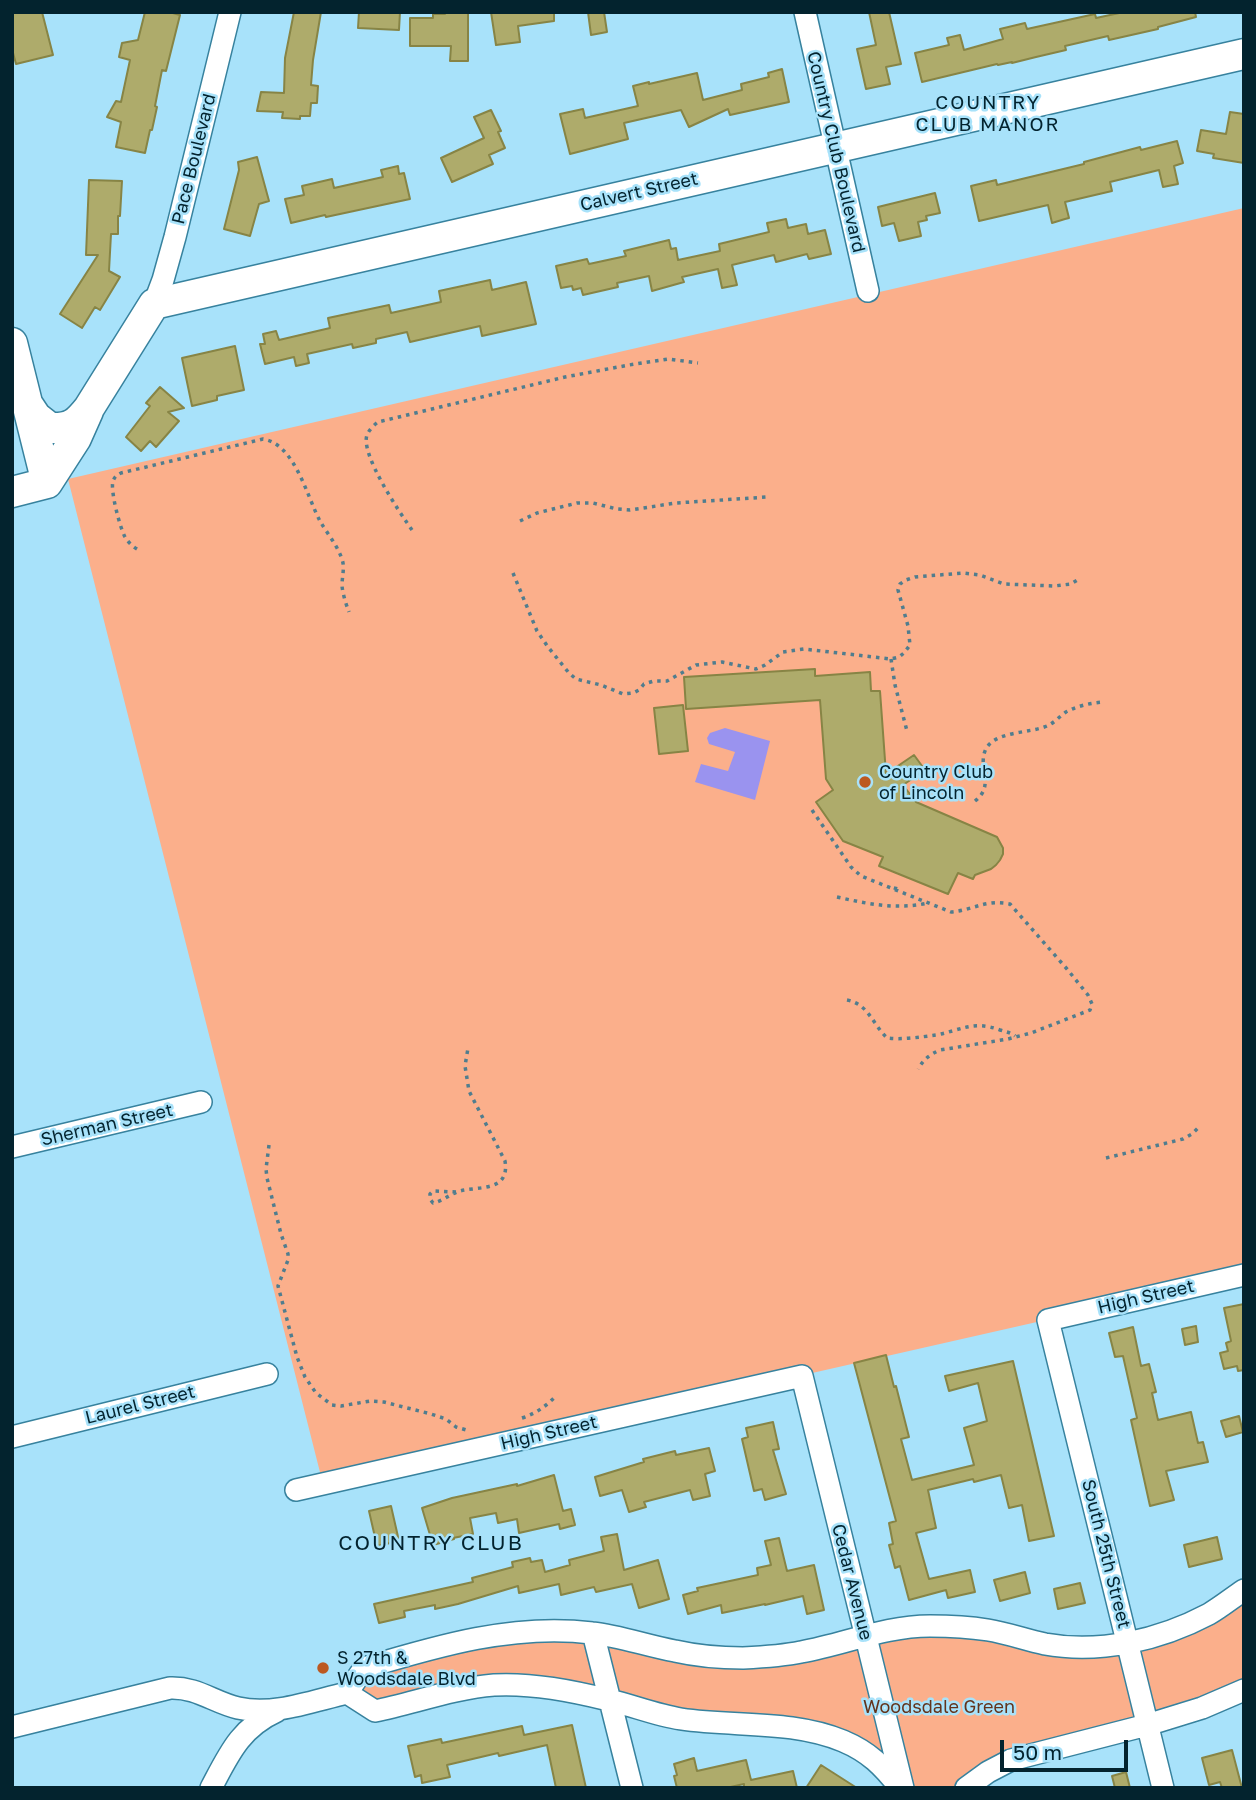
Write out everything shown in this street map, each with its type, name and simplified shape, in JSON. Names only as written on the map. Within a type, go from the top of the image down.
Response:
[{"type":"street","name":"Pace Boulevard","points":[[154,304],[178,228],[230,12]]},
{"type":"street","name":"Country Club Boulevard","points":[[805,12],[868,291]]},
{"type":"street","name":"Calvert Street","points":[[154,304],[1244,54]]},
{"type":"street","points":[[27,405],[43,424],[50,428],[70,427],[79,420],[154,304]]},
{"type":"street","points":[[12,343],[47,483]]},
{"type":"street","points":[[12,492],[47,483],[76,438],[89,408]]},
{"type":"street","name":"Sherman Street","points":[[12,1147],[201,1102]]},
{"type":"street","name":"High Street","points":[[1048,1320],[1244,1275]]},
{"type":"street","name":"South 25th Street","points":[[1048,1320],[1163,1788]]},
{"type":"street","name":"Laurel Street","points":[[12,1437],[267,1374]]},
{"type":"street","name":"High Street","points":[[296,1490],[802,1376]]},
{"type":"street","name":"Cedar Avenue","points":[[802,1376],[902,1788]]},
{"type":"street","points":[[12,1727],[170,1688],[195,1691],[241,1709],[282,1709],[347,1693],[364,1668],[460,1642],[519,1632],[558,1630],[593,1633],[674,1651],[741,1658],[802,1652],[888,1629],[919,1626],[957,1626],[989,1630],[1047,1644],[1073,1647],[1128,1644],[1176,1629],[1209,1614],[1244,1591]]},
{"type":"street","points":[[593,1633],[632,1788]]},
{"type":"street","points":[[347,1693],[375,1711],[460,1690],[494,1685],[531,1686],[610,1700],[656,1715],[681,1719],[816,1731],[868,1754],[902,1788]]},
{"type":"street","points":[[966,1788],[1011,1760],[1202,1709],[1244,1690]]},
{"type":"street","points":[[211,1788],[237,1741],[265,1716],[282,1709]]},
{"type":"path","points":[[412,530],[388,493],[369,452],[366,442],[368,434],[378,422],[565,377],[629,365],[668,359],[698,363]]},
{"type":"path","points":[[137,549],[130,544],[122,528],[112,490],[116,475],[263,439],[272,440],[285,453],[302,478],[319,518],[341,557],[344,566],[343,593],[349,612]]},
{"type":"path","points":[[520,521],[537,513],[577,503],[630,510],[676,503],[767,497]]},
{"type":"path","points":[[513,573],[537,631],[569,673],[576,679],[623,694],[633,693],[644,684],[654,681],[667,681],[696,665],[722,662],[756,668],[783,652],[792,650],[891,659],[899,657],[911,645],[898,590],[900,584],[915,577],[963,573],[990,578],[1004,584],[1054,586],[1071,584],[1079,579]]},
{"type":"path","points":[[891,659],[907,731]]},
{"type":"path","points":[[975,801],[984,793],[986,784],[984,753],[995,740],[1042,728],[1080,706],[1102,702]]},
{"type":"path","points":[[812,810],[851,867],[861,876],[951,912],[959,912],[984,903],[1010,904],[1088,995],[1092,1004],[1090,1010],[1016,1037],[929,1054],[918,1069]]},
{"type":"path","points":[[895,890],[897,883]]},
{"type":"path","points":[[838,897],[880,906],[930,903]]},
{"type":"path","points":[[846,1000],[865,1008],[887,1038],[937,1035],[983,1025],[993,1026],[1016,1037]]},
{"type":"path","points":[[456,1192],[433,1191],[430,1199],[433,1203],[440,1202],[456,1192],[498,1183],[507,1170],[469,1091],[465,1066],[468,1048]]},
{"type":"path","points":[[1106,1158],[1183,1139],[1198,1128]]},
{"type":"path","points":[[269,1145],[267,1178],[288,1254],[278,1286],[297,1357],[305,1377],[316,1393],[332,1405],[384,1402],[438,1416],[466,1431],[476,1430]]},
{"type":"path","points":[[511,1421],[535,1413],[557,1395]]},
{"type":"green space","name":"Country Club of Lincoln","points":[[1244,208],[1244,1275],[323,1484],[68,479]]},
{"type":"green space","name":"Woodsdale Green","points":[[1244,1590],[1244,1690],[1063,1746],[966,1788],[900,1788],[845,1742],[531,1686],[375,1711],[347,1693],[363,1668],[519,1632],[710,1656],[888,1629],[1128,1644]]},
{"type":"shaded area","points":[[725,728],[770,741],[755,800],[695,782],[701,764],[728,771],[735,752],[709,744],[707,738],[710,733]]},
{"type":"building","points":[[12,12],[42,12],[53,55],[16,64],[12,49]]},
{"type":"building","points":[[145,12],[180,15],[166,71],[162,70],[155,106],[157,107],[145,153],[116,147],[121,122],[107,117],[116,101],[121,102],[130,60],[119,57],[122,43],[138,40]]},
{"type":"building","points":[[294,12],[321,12],[311,85],[318,86],[317,103],[311,103],[310,116],[300,116],[300,119],[282,118],[283,112],[257,111],[261,92],[284,93],[285,58]]},
{"type":"building","points":[[359,12],[400,12],[399,30],[358,28]]},
{"type":"building","points":[[468,12],[468,61],[450,61],[451,46],[410,46],[410,18],[433,18],[433,14]]},
{"type":"building","points":[[491,12],[554,12],[554,21],[518,26],[520,42],[496,45]]},
{"type":"building","points":[[588,12],[604,12],[607,32],[591,35]]},
{"type":"building","points":[[869,12],[889,12],[901,64],[886,67],[890,84],[866,89],[857,49],[876,45]]},
{"type":"building","points":[[1124,12],[1195,12],[1196,17],[1158,29],[1109,40],[1108,36],[1065,46],[1066,50],[922,82],[915,53],[949,45],[947,38],[960,35],[964,50],[1003,39],[1000,29],[1025,23],[1027,29],[1095,14],[1096,18]]},
{"type":"building","points":[[782,69],[789,102],[730,115],[728,109],[689,127],[681,110],[624,123],[628,139],[570,154],[560,114],[583,109],[585,118],[638,106],[633,86],[697,73],[703,100],[742,90],[741,84],[769,77],[768,73]]},
{"type":"building","points":[[491,110],[501,131],[498,132],[505,148],[489,155],[493,164],[452,182],[441,158],[484,138],[474,117]]},
{"type":"building","points":[[1230,112],[1244,114],[1244,163],[1213,158],[1214,154],[1197,151],[1201,130],[1226,134]]},
{"type":"building","points":[[1177,141],[1183,163],[1174,166],[1178,184],[1163,187],[1159,170],[1110,182],[1112,191],[1065,202],[1069,218],[1052,223],[1048,205],[979,221],[971,186],[996,180],[997,185],[1140,147],[1141,150]]},
{"type":"building","points":[[257,157],[269,201],[259,204],[250,236],[224,229],[239,170],[238,162]]},
{"type":"building","points":[[398,166],[399,174],[404,173],[410,199],[291,223],[285,199],[304,195],[302,186],[332,179],[334,188],[383,177],[381,170]]},
{"type":"building","points":[[89,180],[122,181],[118,234],[111,234],[109,271],[120,277],[100,310],[95,307],[82,328],[60,314],[98,255],[86,255]]},
{"type":"building","points":[[935,193],[940,213],[926,216],[927,220],[918,222],[921,236],[899,241],[894,223],[882,226],[878,207]]},
{"type":"building","points":[[786,219],[788,228],[806,224],[808,234],[825,230],[831,254],[809,259],[807,254],[776,262],[774,255],[732,265],[737,285],[722,288],[718,269],[682,277],[684,282],[652,291],[649,276],[617,283],[618,287],[583,295],[581,288],[561,288],[556,266],[587,259],[589,264],[626,256],[624,251],[669,240],[671,249],[676,248],[678,260],[720,251],[719,244],[769,232],[767,223]]},
{"type":"building","points":[[490,280],[492,290],[526,282],[536,324],[482,336],[480,326],[410,342],[407,332],[376,339],[376,343],[353,348],[352,344],[307,354],[309,363],[296,366],[294,357],[265,364],[260,344],[265,344],[263,334],[276,331],[279,340],[330,328],[328,318],[389,305],[391,313],[441,302],[439,291]]},
{"type":"building","points":[[235,346],[244,390],[217,396],[217,400],[192,406],[182,358]]},
{"type":"building","points":[[160,387],[184,408],[168,412],[179,421],[156,447],[150,441],[141,451],[126,437],[150,406],[146,403]]},
{"type":"building","name":"Country Club of Lincoln","points":[[815,669],[815,676],[870,672],[871,691],[880,691],[886,774],[914,755],[925,770],[903,785],[916,802],[997,837],[1003,854],[996,865],[975,875],[973,879],[958,873],[948,894],[879,866],[883,857],[843,841],[816,802],[833,790],[826,779],[820,700],[686,709],[684,677]]},
{"type":"building","points":[[683,705],[688,751],[659,754],[654,708]]},
{"type":"building","points":[[1244,1304],[1244,1370],[1238,1371],[1237,1366],[1224,1369],[1220,1353],[1228,1351],[1226,1343],[1231,1341],[1224,1308]]},
{"type":"building","points":[[1196,1326],[1198,1342],[1185,1345],[1182,1329]]},
{"type":"building","points":[[1133,1327],[1141,1366],[1149,1364],[1156,1392],[1152,1393],[1158,1420],[1191,1412],[1198,1443],[1203,1442],[1208,1462],[1166,1471],[1174,1500],[1150,1506],[1131,1420],[1137,1418],[1123,1356],[1115,1357],[1109,1333]]},
{"type":"building","points":[[886,1355],[909,1437],[901,1439],[912,1480],[974,1465],[964,1428],[987,1421],[978,1383],[949,1391],[945,1376],[1013,1361],[1054,1536],[1029,1541],[1022,1505],[1009,1508],[1001,1475],[928,1490],[936,1528],[916,1533],[929,1579],[970,1570],[975,1592],[948,1598],[946,1590],[909,1600],[900,1566],[895,1568],[889,1545],[893,1544],[889,1523],[896,1521],[854,1363]]},
{"type":"building","points":[[1239,1416],[1243,1432],[1226,1437],[1221,1421]]},
{"type":"building","points":[[773,1422],[779,1449],[773,1450],[786,1494],[765,1500],[762,1489],[754,1491],[742,1439],[748,1437],[746,1428]]},
{"type":"building","points":[[709,1448],[715,1471],[705,1474],[710,1496],[693,1500],[690,1490],[644,1502],[646,1507],[629,1512],[622,1490],[600,1496],[595,1477],[644,1462],[643,1459],[675,1451],[676,1455]]},
{"type":"building","points":[[554,1475],[563,1511],[571,1509],[575,1525],[560,1529],[559,1524],[519,1533],[517,1519],[498,1523],[496,1513],[470,1518],[473,1534],[433,1545],[422,1508],[452,1498],[517,1486]]},
{"type":"building","points":[[391,1506],[399,1541],[377,1546],[369,1511]]},
{"type":"building","points":[[617,1534],[624,1570],[658,1560],[669,1599],[639,1608],[632,1584],[596,1592],[594,1587],[561,1595],[559,1584],[519,1593],[518,1586],[458,1604],[404,1611],[405,1617],[379,1623],[374,1604],[473,1582],[472,1578],[513,1567],[512,1562],[530,1558],[531,1562],[542,1560],[545,1572],[570,1565],[569,1560],[604,1551],[601,1537]]},
{"type":"building","points":[[1217,1537],[1222,1559],[1189,1567],[1184,1545]]},
{"type":"building","points":[[779,1538],[787,1571],[814,1565],[824,1610],[807,1614],[803,1596],[722,1613],[721,1605],[688,1614],[683,1595],[698,1591],[697,1588],[758,1575],[757,1568],[771,1565],[765,1541]]},
{"type":"building","points":[[1025,1572],[1030,1593],[1000,1601],[994,1580]]},
{"type":"building","points":[[1080,1583],[1085,1603],[1058,1609],[1054,1589]]},
{"type":"building","points":[[572,1725],[586,1788],[556,1788],[547,1745],[447,1765],[450,1777],[422,1783],[421,1775],[415,1777],[408,1746],[441,1739],[442,1743],[522,1726],[524,1735]]},
{"type":"building","points":[[1232,1750],[1242,1788],[1222,1788],[1220,1782],[1209,1785],[1202,1758]]},
{"type":"building","points":[[694,1758],[697,1771],[746,1760],[751,1780],[793,1771],[797,1788],[744,1788],[744,1784],[726,1788],[677,1788],[674,1764]]},
{"type":"building","points":[[821,1765],[857,1788],[806,1788]]},
{"type":"building","points":[[1126,1772],[1130,1788],[1115,1788],[1112,1776]]},
{"type":"place","name":"Country Club of Lincoln","points":[[865,782]]},
{"type":"place","name":"S 27th & Woodsdale Blvd","points":[[323,1668]]},
{"type":"district","name":"COUNTRY CLUB MANOR","points":[[988,114]]},
{"type":"district","name":"COUNTRY CLUB","points":[[431,1543]]}]
